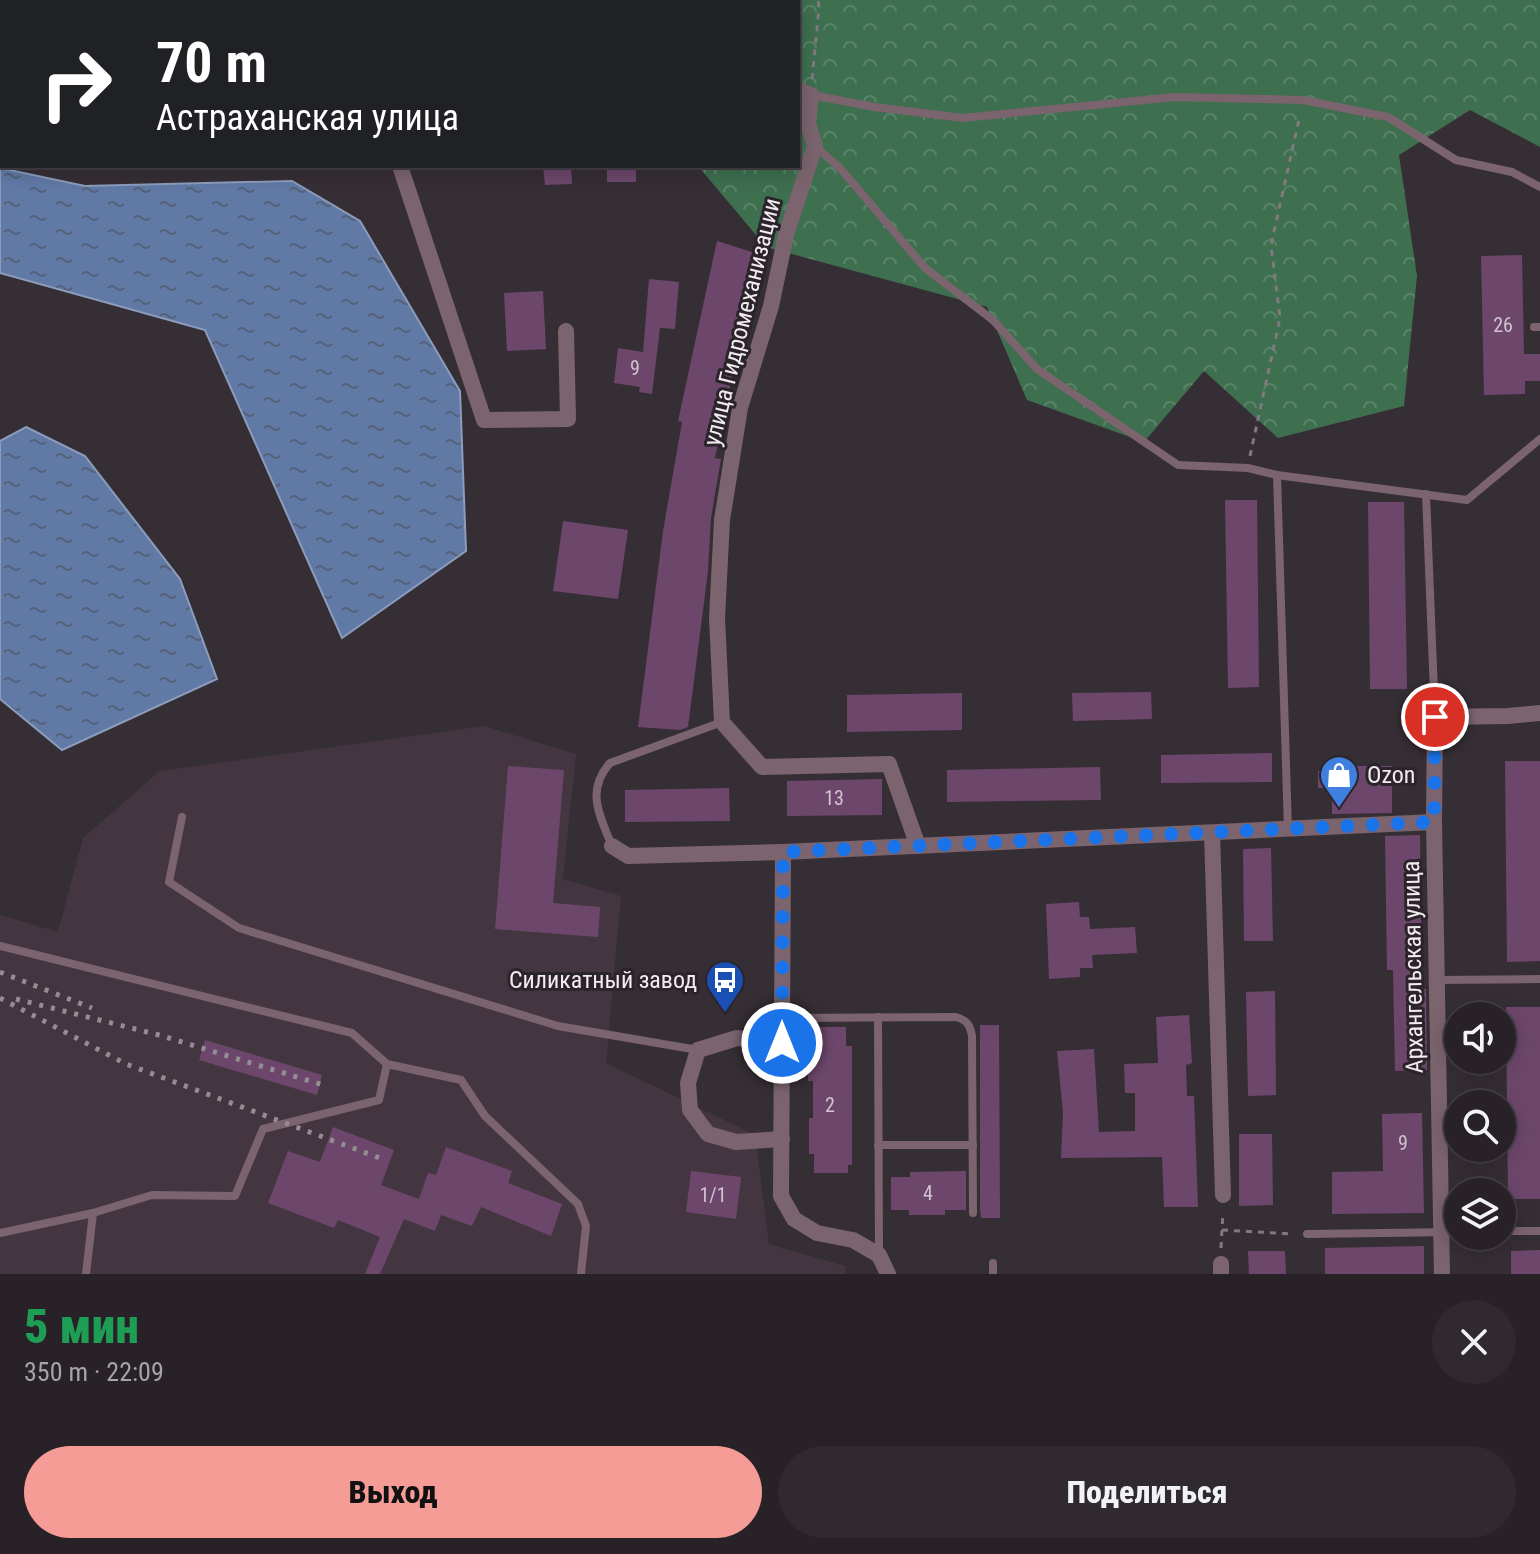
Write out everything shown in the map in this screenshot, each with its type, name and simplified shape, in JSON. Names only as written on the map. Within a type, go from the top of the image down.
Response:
[{"type":"street","name":"улица Гидромеханизации","points":[[722,722],[717,618],[722,520],[740,408],[771,306],[786,235],[815,146],[804,92]]},
{"type":"street","points":[[401,168],[484,420],[568,419],[566,331]]},
{"type":"street","points":[[1435,717],[1540,713]]},
{"type":"street","name":"Архангельская улица","points":[[1435,717],[1437,980],[1447,1178]]},
{"type":"street","points":[[722,722],[762,767],[889,764],[918,846]]},
{"type":"street","points":[[612,846],[628,856],[783,852],[1434,822]]},
{"type":"street","points":[[1212,833],[1223,1195]]},
{"type":"street","points":[[783,852],[781,1196],[794,1219],[817,1233],[853,1240],[879,1255],[888,1274]]},
{"type":"street","points":[[782,1043],[737,1038],[698,1050],[688,1083],[690,1110],[708,1134],[736,1142],[782,1139]]},
{"type":"street","name":"Архангельская улица","points":[[1442,1274],[1447,1250]]},
{"type":"lane","points":[[804,92],[874,107],[963,118],[1175,97],[1303,100],[1388,117],[1456,160],[1512,172],[1540,187]]},
{"type":"lane","points":[[815,146],[840,168],[925,268],[993,320],[1037,369],[1178,465],[1248,468],[1277,475],[1467,500],[1540,439]]},
{"type":"lane","points":[[1277,475],[1288,829]]},
{"type":"lane","points":[[1426,494],[1435,717]]},
{"type":"lane","points":[[612,846],[597,808],[599,776],[610,763],[722,722]]},
{"type":"lane","points":[[182,817],[169,882],[239,928],[558,1026],[698,1050]]},
{"type":"lane","points":[[0,946],[352,1033],[387,1064],[461,1080],[485,1116],[578,1204],[586,1226],[581,1274]]},
{"type":"lane","points":[[1437,980],[1540,979]]},
{"type":"lane","points":[[878,1017],[879,1255]]},
{"type":"lane","points":[[782,1018],[956,1017],[966,1020],[972,1036],[973,1213]]},
{"type":"lane","points":[[0,1233],[93,1213],[152,1195],[235,1196],[263,1129],[379,1100],[387,1064]]},
{"type":"lane","points":[[878,1145],[973,1145]]},
{"type":"lane","points":[[86,1274],[93,1213]]},
{"type":"lane","points":[[1516,1231],[1540,1231]]},
{"type":"lane","points":[[1307,1234],[1444,1232]]},
{"type":"lane","points":[[993,1263],[993,1274]]},
{"type":"path","points":[[804,92],[818,0]]},
{"type":"path","points":[[1248,468],[1280,318],[1271,245],[1303,100]]},
{"type":"path","points":[[1221,1269],[1223,1195]]},
{"type":"path","points":[[1222,1230],[1307,1234]]},
{"type":"shaded area","points":[[484,726],[576,754],[563,879],[621,896],[606,1063],[755,1135],[769,1244],[845,1266],[846,1274],[0,1274],[0,915],[58,932],[83,838],[160,771]]},
{"type":"green space","points":[[800,0],[1540,0],[1540,147],[1470,110],[1399,155],[1417,276],[1404,406],[1278,438],[1204,371],[1144,442],[1027,400],[987,307],[766,247],[700,168],[800,168]]},
{"type":"water","points":[[0,168],[85,186],[292,181],[360,221],[460,391],[466,551],[342,638],[205,330],[0,273]]},
{"type":"water","points":[[26,427],[85,456],[180,579],[217,679],[62,750],[0,699],[0,441]]},
{"type":"building","points":[[543,168],[571,168],[572,184],[545,185]]},
{"type":"building","points":[[607,168],[636,168],[636,182],[607,182]]},
{"type":"building","points":[[717,241],[758,254],[715,458],[721,459],[711,518],[708,571],[688,727],[680,730],[638,727],[663,531],[682,422],[678,421]]},
{"type":"building","points":[[1522,255],[1524,354],[1540,354],[1540,381],[1525,381],[1525,394],[1484,395],[1481,256]]},
{"type":"building","points":[[649,279],[679,282],[675,329],[660,328],[652,394],[639,392],[640,387],[614,383],[618,348],[643,352]]},
{"type":"building","points":[[543,291],[546,349],[507,351],[504,293]]},
{"type":"building","points":[[1225,500],[1257,500],[1259,687],[1228,688]]},
{"type":"building","points":[[1368,502],[1404,502],[1407,689],[1370,689]]},
{"type":"building","points":[[563,521],[628,530],[618,599],[553,591]]},
{"type":"building","points":[[1151,692],[1152,719],[1073,721],[1072,693]]},
{"type":"building","points":[[962,693],[962,730],[847,732],[847,695]]},
{"type":"building","points":[[1272,753],[1272,782],[1161,783],[1161,755]]},
{"type":"building","points":[[1505,761],[1540,761],[1540,961],[1507,962]]},
{"type":"building","points":[[508,766],[564,770],[553,903],[600,907],[598,937],[495,929]]},
{"type":"building","points":[[1332,766],[1392,766],[1392,813],[1332,814],[1332,788],[1318,788],[1318,771],[1332,771]]},
{"type":"building","points":[[1100,767],[1101,800],[947,802],[947,770]]},
{"type":"building","points":[[882,779],[882,815],[787,816],[787,781]]},
{"type":"building","points":[[729,788],[730,821],[625,822],[625,790]]},
{"type":"building","points":[[1420,835],[1422,989],[1426,989],[1427,1070],[1395,1071],[1393,970],[1387,970],[1385,836]]},
{"type":"building","points":[[1271,848],[1273,941],[1244,941],[1243,849]]},
{"type":"building","points":[[1079,902],[1080,917],[1089,917],[1090,929],[1135,927],[1137,953],[1092,955],[1093,968],[1080,968],[1080,977],[1049,979],[1046,904]]},
{"type":"building","points":[[1275,991],[1276,1095],[1248,1096],[1246,992]]},
{"type":"building","points":[[1516,1007],[1540,1007],[1540,1199],[1516,1199],[1516,1178],[1508,1178],[1508,1162],[1516,1162],[1516,1090],[1507,1090],[1507,1074],[1516,1074]]},
{"type":"building","points":[[1189,1015],[1192,1063],[1186,1065],[1187,1096],[1194,1096],[1198,1207],[1164,1207],[1162,1157],[1061,1158],[1063,1113],[1057,1051],[1094,1049],[1099,1132],[1135,1131],[1135,1093],[1125,1093],[1124,1064],[1158,1063],[1156,1017]]},
{"type":"building","points":[[980,1025],[999,1025],[1000,1218],[981,1218],[980,1210]]},
{"type":"building","points":[[813,1027],[846,1027],[846,1046],[852,1046],[852,1165],[848,1165],[848,1173],[814,1173],[814,1154],[809,1154],[813,1081],[808,1081],[808,1045],[813,1045]]},
{"type":"building","points":[[205,1040],[322,1075],[317,1095],[199,1060]]},
{"type":"building","points":[[1422,1113],[1424,1213],[1332,1214],[1332,1172],[1383,1171],[1382,1114]]},
{"type":"building","points":[[333,1127],[394,1150],[381,1185],[419,1199],[428,1173],[436,1175],[446,1147],[512,1171],[508,1183],[562,1204],[551,1236],[481,1207],[472,1226],[441,1215],[435,1231],[404,1219],[380,1274],[365,1274],[380,1237],[338,1220],[334,1228],[268,1203],[288,1151],[320,1162]]},
{"type":"building","points":[[1239,1134],[1272,1134],[1273,1205],[1239,1206]]},
{"type":"building","points":[[691,1171],[741,1177],[736,1219],[686,1212]]},
{"type":"building","points":[[966,1171],[966,1210],[945,1210],[945,1215],[909,1215],[909,1210],[891,1210],[891,1177],[910,1177],[910,1172]]},
{"type":"building","points":[[1424,1246],[1424,1274],[1325,1274],[1325,1248]]},
{"type":"building","points":[[1540,1250],[1540,1274],[1511,1274],[1511,1251]]},
{"type":"building","points":[[1248,1251],[1285,1251],[1286,1274],[1249,1274]]},
{"type":"railway","points":[[0,972],[92,1008]]},
{"type":"railway","points":[[0,998],[126,1064],[385,1160]]},
{"type":"railway","points":[[16,999],[159,1035],[323,1085]]},
{"type":"place","name":"Ozon","points":[[1339,809]]},
{"type":"place","name":"Силикатный завод","points":[[725,1014]]},
{"type":"route","points":[[782,1043],[783,852],[1434,822],[1435,717]]}]
